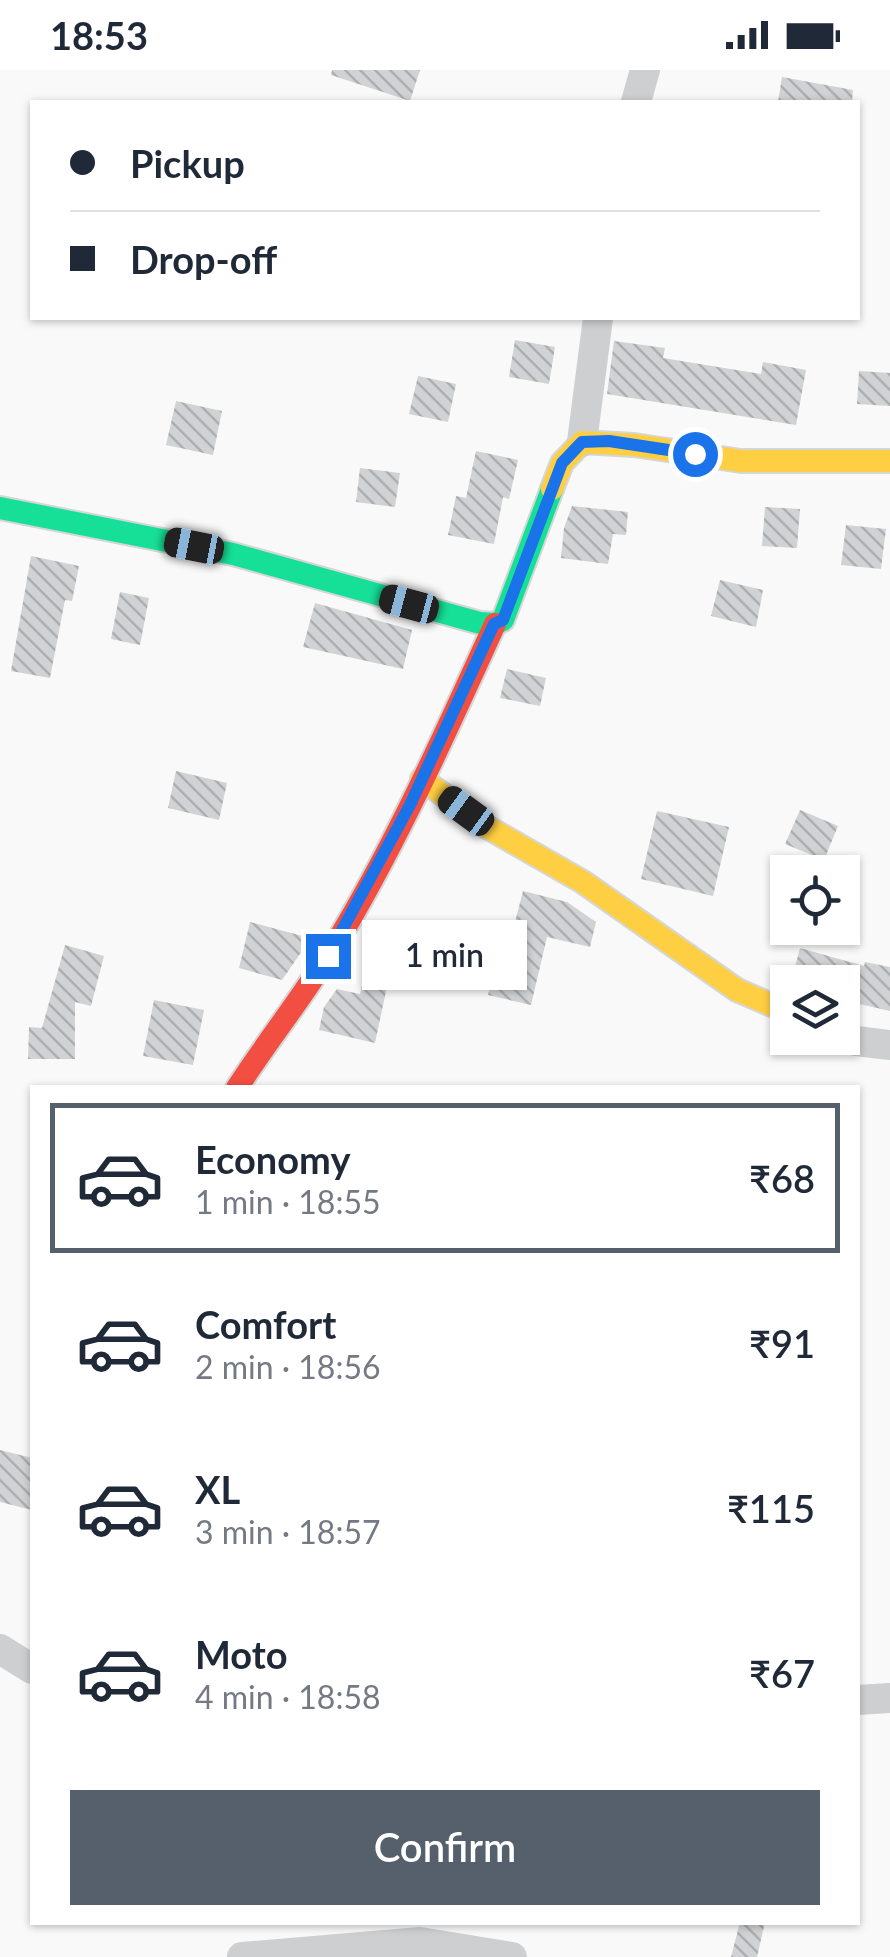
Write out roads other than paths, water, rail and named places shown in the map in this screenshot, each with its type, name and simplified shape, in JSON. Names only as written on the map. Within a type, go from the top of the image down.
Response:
[{"type":"street","points":[[637,100],[645,70]]},
{"type":"street","points":[[0,508],[233,554],[494,624],[503,620],[562,463],[582,442],[598,320]]},
{"type":"street","points":[[582,442],[609,441],[762,462],[890,462]]},
{"type":"street","points":[[239,1085],[310,987],[347,926],[422,779],[494,624]]},
{"type":"street","points":[[422,779],[487,827],[583,882],[737,990],[770,1004]]},
{"type":"street","points":[[860,1042],[890,1046]]},
{"type":"street","points":[[0,1648],[30,1668]]},
{"type":"street","points":[[860,1700],[890,1698]]},
{"type":"street","points":[[242,1957],[420,1942],[512,1957]]}]
